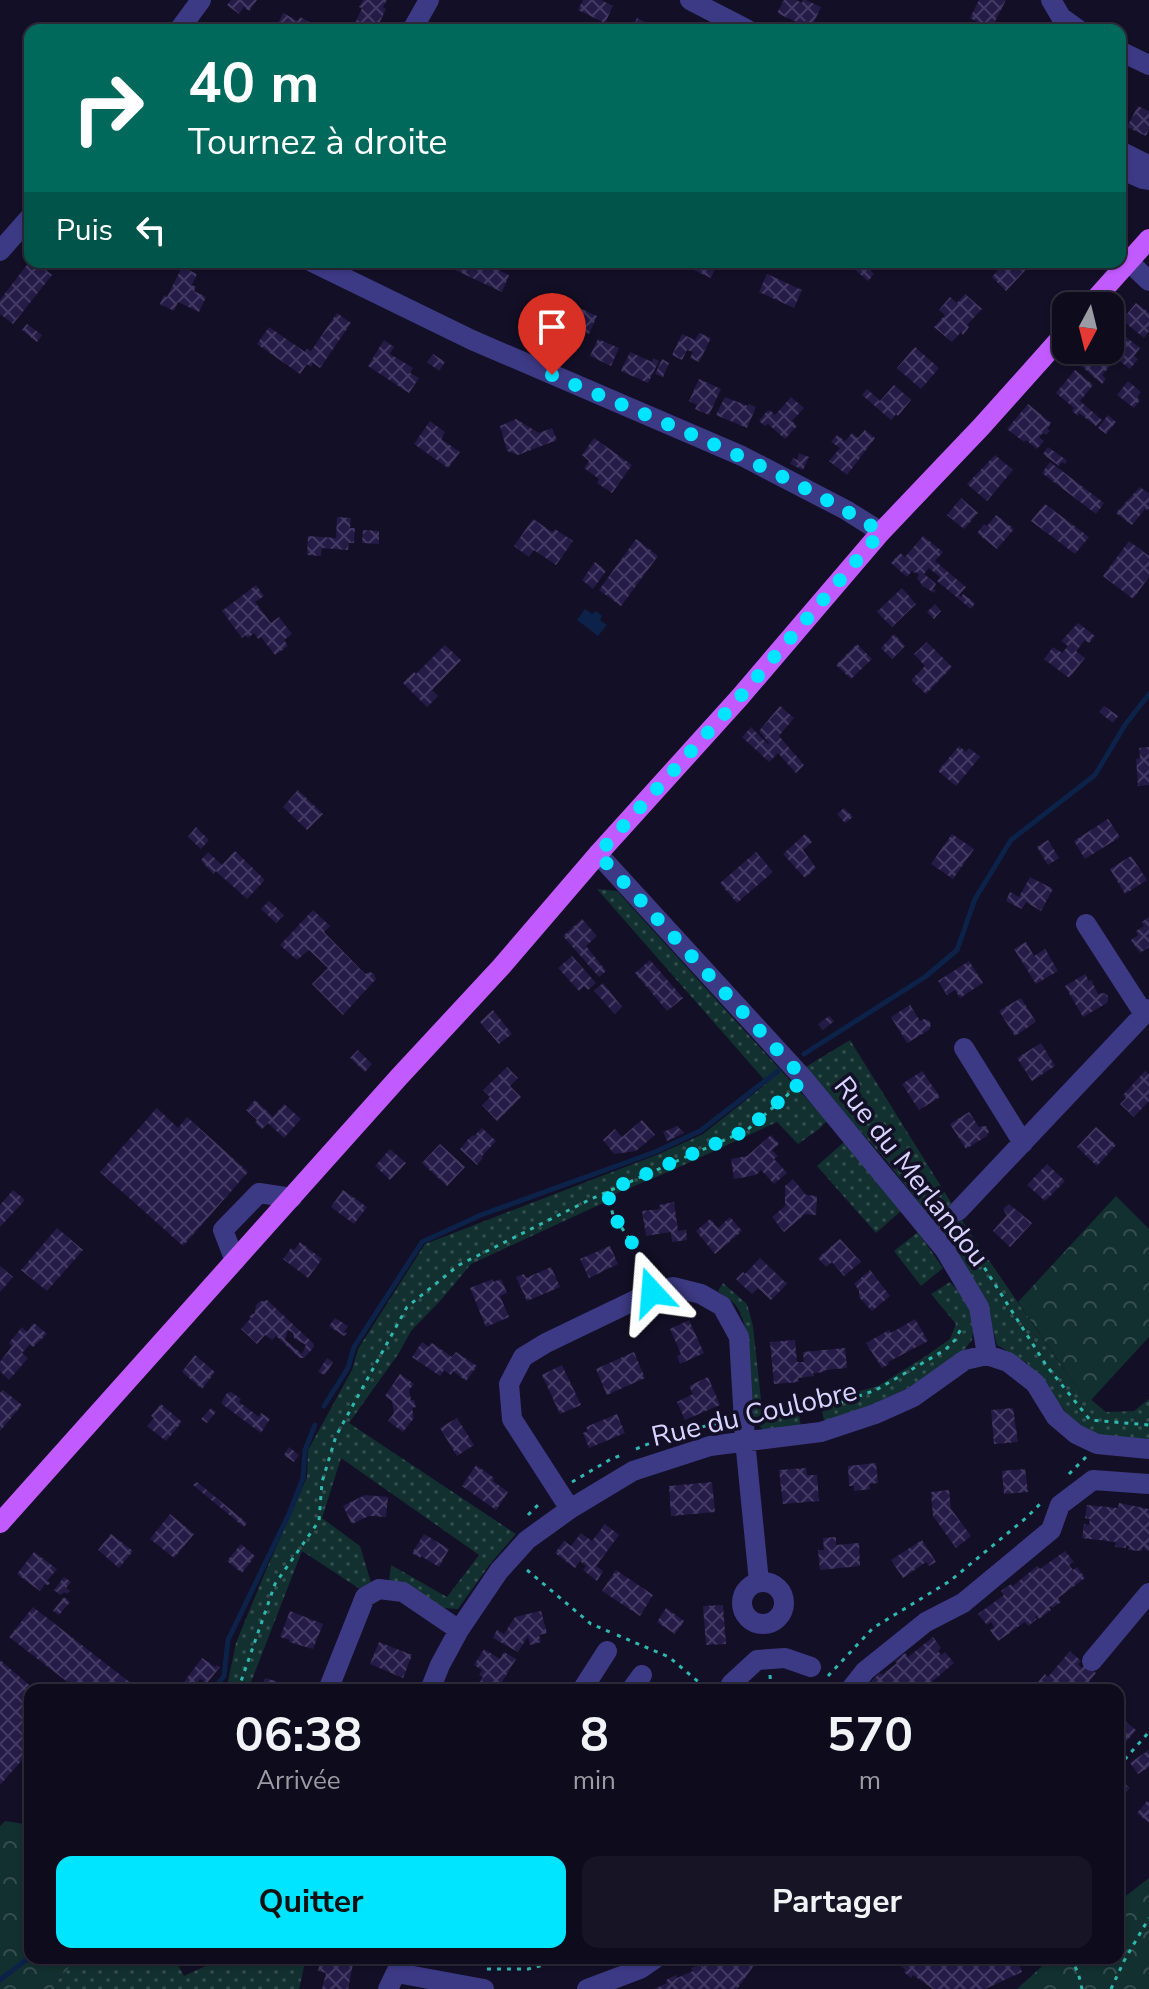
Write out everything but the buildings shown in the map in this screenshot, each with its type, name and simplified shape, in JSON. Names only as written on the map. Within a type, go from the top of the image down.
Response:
[{"type":"main road","points":[[1126,265],[1149,239]]},
{"type":"main road","points":[[1102,292],[1124,268]]},
{"type":"main road","points":[[0,1523],[501,967],[881,532],[1052,348]]},
{"type":"street","points":[[188,24],[201,0]]},
{"type":"street","points":[[415,24],[429,0]]},
{"type":"street","points":[[690,0],[736,24]]},
{"type":"street","points":[[1051,0],[1061,17],[1071,24]]},
{"type":"street","points":[[1126,54],[1149,65]]},
{"type":"street","points":[[1126,154],[1149,167]]},
{"type":"street","points":[[1126,172],[1149,180]]},
{"type":"street","points":[[4,238],[24,222]]},
{"type":"street","points":[[1129,262],[1149,281]]},
{"type":"street","points":[[324,268],[472,340],[742,456],[846,510],[881,532]]},
{"type":"street","name":"Rue du Merlandou","points":[[598,854],[804,1079],[945,1250],[979,1307],[987,1355]]},
{"type":"street","points":[[958,1211],[1146,1012],[1086,924]]},
{"type":"street","points":[[964,1048],[1023,1143]]},
{"type":"street","points":[[235,1261],[223,1230],[259,1193],[292,1198]]},
{"type":"street","points":[[570,1509],[512,1419],[509,1384],[523,1357],[652,1292],[673,1287],[701,1294],[722,1306],[739,1337],[745,1440],[759,1582]]},
{"type":"street","points":[[987,1355],[1008,1362],[1035,1383],[1056,1417],[1076,1434],[1097,1444],[1149,1449]]},
{"type":"street","name":"Rue du Coulobre","points":[[432,1684],[459,1630],[499,1571],[527,1540],[570,1509],[633,1471],[710,1446],[821,1432],[913,1397],[965,1360],[987,1355]]},
{"type":"street","points":[[855,1684],[865,1671],[926,1622],[963,1603],[1051,1530],[1060,1505],[1093,1480],[1149,1484]]},
{"type":"street","points":[[759,1582],[773,1584],[783,1594],[785,1601],[777,1620],[764,1624],[745,1615],[742,1602],[747,1589],[759,1582]]},
{"type":"street","points":[[330,1684],[365,1597],[379,1589],[403,1592],[459,1630]]},
{"type":"street","points":[[1092,1661],[1149,1593]]},
{"type":"street","points":[[764,1624],[768,1659]]},
{"type":"street","points":[[586,1684],[607,1651]]},
{"type":"street","points":[[731,1684],[757,1660],[785,1658],[817,1673]]},
{"type":"street","points":[[587,1989],[647,1964]]},
{"type":"street","points":[[396,1973],[486,1979]]},
{"type":"path","points":[[240,1684],[275,1584],[319,1521],[322,1482],[336,1436],[407,1307],[459,1265],[607,1191],[747,1130],[804,1079]]},
{"type":"path","points":[[607,1191],[613,1215],[641,1256],[652,1292]]},
{"type":"path","points":[[963,1234],[1046,1365],[1090,1420],[1149,1425]]},
{"type":"path","points":[[1067,1476],[1097,1444]]},
{"type":"path","points":[[817,1673],[873,1628],[950,1581],[1047,1497]]},
{"type":"path","points":[[512,1557],[591,1624],[669,1657],[701,1684]]},
{"type":"path","points":[[1124,1760],[1149,1732]]},
{"type":"path","points":[[1124,1961],[1149,1918]]},
{"type":"path","points":[[486,1979],[547,1964]]},
{"type":"path","points":[[1073,1964],[1082,1989]]},
{"type":"path","points":[[1111,1989],[1123,1964]]},
{"type":"green space","points":[[597,889],[617,891],[827,1121],[798,1144],[777,1122],[615,1194],[601,1204],[471,1264],[411,1331],[349,1423],[516,1534],[458,1609],[444,1608],[389,1582],[391,1565],[447,1597],[479,1555],[341,1458],[322,1518],[360,1546],[372,1586],[363,1591],[302,1551],[250,1684],[227,1684],[236,1643],[307,1477],[308,1450],[352,1370],[358,1349],[425,1244],[659,1154],[703,1134],[767,1083]]},
{"type":"green space","points":[[850,1040],[970,1233],[1077,1388],[1106,1412],[1134,1411],[1149,1399],[1149,1440],[1104,1436],[1076,1425],[1027,1363],[997,1345],[986,1303],[943,1234],[885,1159],[804,1068]]},
{"type":"green space","points":[[844,1142],[901,1211],[876,1233],[817,1166]]},
{"type":"green space","points":[[1116,1196],[1149,1229],[1149,1337],[1091,1400],[1077,1388],[1018,1302]]},
{"type":"green space","points":[[918,1232],[943,1268],[921,1286],[894,1251]]},
{"type":"green space","points":[[950,1282],[970,1305],[974,1324],[972,1340],[960,1355],[912,1386],[867,1407],[824,1421],[820,1402],[878,1386],[950,1339],[956,1324],[931,1294]]},
{"type":"green space","points":[[723,1283],[747,1304],[753,1326],[762,1409],[766,1415],[788,1411],[796,1397],[801,1426],[766,1432],[754,1421],[745,1329],[737,1307],[718,1291]]},
{"type":"green space","points":[[5,1821],[24,1824],[24,1964],[72,1964],[50,1989],[0,1989],[0,1826]]},
{"type":"green space","points":[[1149,1878],[1149,1989],[1017,1989],[1044,1964],[1124,1964],[1124,1897]]},
{"type":"green space","points":[[72,1964],[177,1964],[184,1976],[210,1964],[305,1964],[299,1989],[50,1989]]},
{"type":"water","points":[[585,609],[592,614],[596,611],[602,616],[600,620],[607,625],[598,636],[577,620]]},
{"type":"waterway","points":[[804,1054],[925,977],[957,950],[975,899],[1011,840],[1095,775],[1125,725],[1149,694]]},
{"type":"waterway","points":[[324,1406],[348,1368],[354,1347],[422,1242],[481,1215],[655,1152],[700,1131],[778,1071]]},
{"type":"waterway","points":[[218,1684],[224,1676],[228,1640],[289,1514],[303,1478],[305,1450],[315,1425]]},
{"type":"waterway","points":[[0,1980],[24,1962]]},
{"type":"route","points":[[552,375],[742,456],[846,510],[881,532],[740,697],[598,854],[804,1079],[747,1130],[607,1191],[613,1215],[641,1256],[652,1292]]}]
